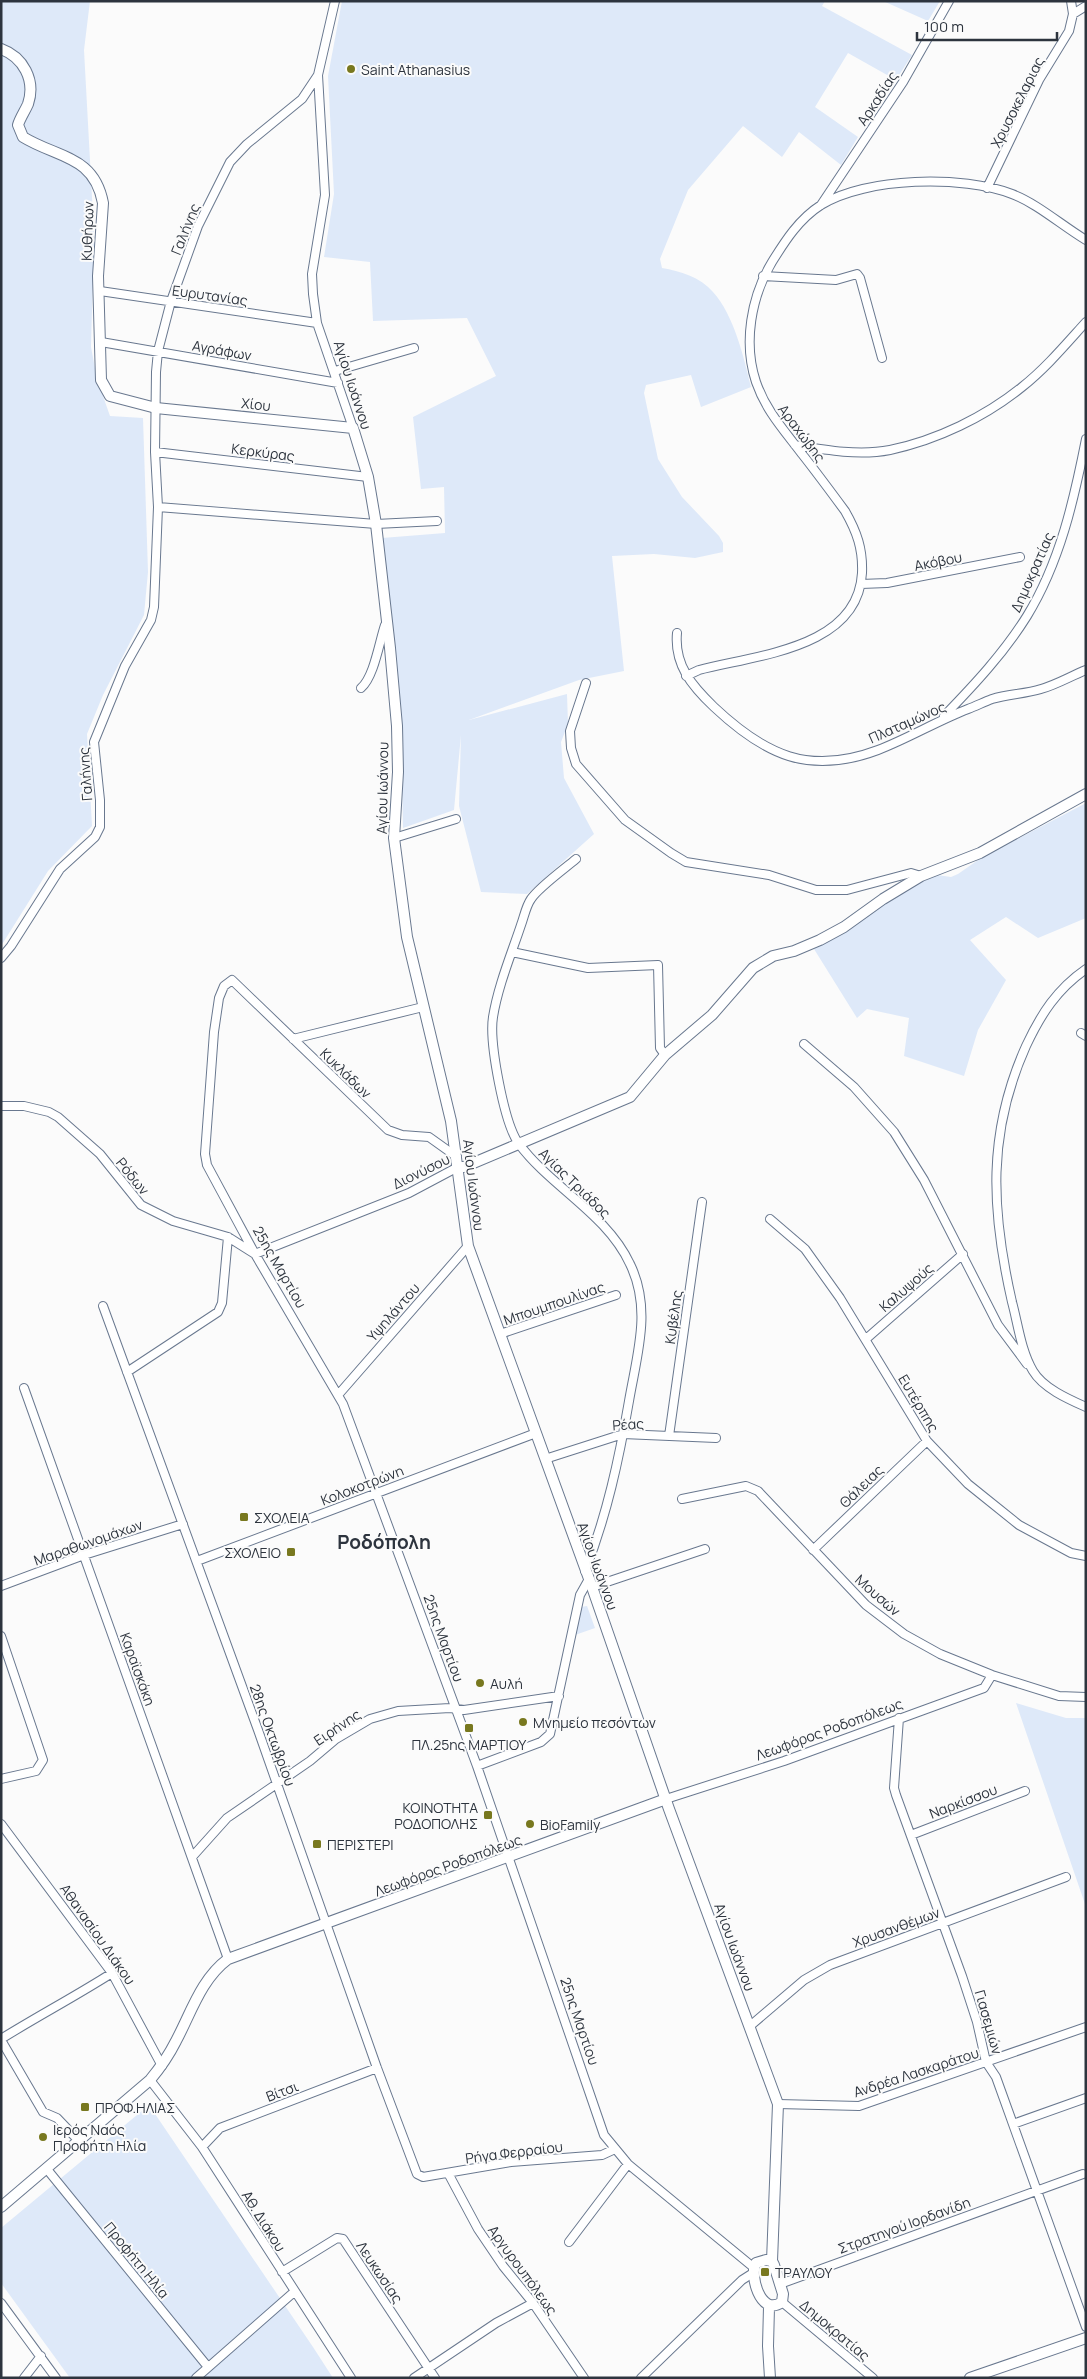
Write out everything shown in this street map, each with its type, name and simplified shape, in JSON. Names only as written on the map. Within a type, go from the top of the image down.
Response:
[{"type":"street","name":"Γαλήνης","points":[[1,958],[11,946],[60,870],[95,837],[100,826],[100,800],[94,742],[125,666],[152,620],[158,507],[155,452],[158,352],[172,302],[198,226],[230,162],[246,144],[302,99],[318,75],[335,1]]},
{"type":"street","name":"Αρκαδίας","points":[[821,205],[904,82],[948,1]]},
{"type":"street","points":[[1071,1],[1073,14],[1086,6]]},
{"type":"street","name":"Χρυσοκελαριας","points":[[987,188],[1039,80],[1069,31],[1073,14]]},
{"type":"street","name":"Κυθήρων","points":[[1,49],[17,58],[26,68],[30,87],[28,102],[18,126],[23,137],[80,163],[96,179],[101,191],[103,203],[98,276],[100,291],[101,380],[110,396],[156,408]]},
{"type":"street","name":"Αγίου Ιωάννου","points":[[318,75],[325,195],[312,274],[317,323],[335,371],[368,477],[376,524],[397,726],[394,838],[407,937],[451,1120],[468,1246],[589,1579],[666,1799],[778,2104],[772,2261]]},
{"type":"street","name":"Αραχώβης","points":[[686,676],[699,670],[815,639],[836,624],[847,613],[855,600],[861,584],[862,558],[854,526],[766,407],[752,366],[750,349],[751,322],[764,276],[794,230],[821,205],[858,191],[911,182],[943,181],[987,188],[1022,199],[1086,240]]},
{"type":"street","points":[[764,276],[836,280],[856,274],[860,278],[882,358]]},
{"type":"street","name":"Ευρυτανίας","points":[[100,291],[317,323]]},
{"type":"street","points":[[795,445],[833,452],[888,450],[933,437],[975,418],[1022,387],[1057,354],[1086,322]]},
{"type":"street","name":"Αγράφων","points":[[101,342],[338,383]]},
{"type":"street","points":[[335,371],[414,348]]},
{"type":"street","name":"Χίου","points":[[156,408],[353,428]]},
{"type":"street","name":"Δημοκρατίας","points":[[942,719],[1003,650],[1036,600],[1060,544],[1072,505],[1086,439]]},
{"type":"street","name":"Κερκύρας","points":[[155,452],[368,477]]},
{"type":"street","points":[[158,507],[376,524],[437,521]]},
{"type":"street","name":"Ακόβου","points":[[861,584],[887,583],[989,564],[1020,556]]},
{"type":"street","points":[[361,688],[371,676],[385,625]]},
{"type":"street","name":"Πλαταμώνος","points":[[677,633],[677,655],[686,676],[705,698],[752,738],[778,753],[803,760],[839,759],[865,754],[889,745],[942,719],[993,699],[1041,689],[1086,670]]},
{"type":"street","points":[[586,683],[570,732],[571,748],[576,764],[625,820],[678,858],[704,866],[769,875],[816,890],[847,890],[910,873],[921,876]]},
{"type":"street","name":"Διονύσου","points":[[255,1254],[409,1193],[457,1162],[464,1167],[518,1143],[594,1114],[630,1097],[664,1055],[712,1015],[753,968],[773,956],[794,951],[820,940],[844,927],[883,899],[921,876],[980,853],[1086,794]]},
{"type":"street","points":[[394,838],[456,818]]},
{"type":"street","name":"Αγίας Τριάδος","points":[[576,859],[531,899],[492,1017],[492,1031],[505,1106],[510,1126],[518,1143],[544,1172],[593,1216],[620,1247],[631,1264],[641,1304],[641,1342],[610,1496],[589,1579]]},
{"type":"street","points":[[512,952],[588,968],[658,965],[660,1048],[664,1055]]},
{"type":"street","points":[[1033,1371],[1016,1319],[1000,1236],[995,1192],[1001,1117],[1010,1086],[1031,1036],[1052,999],[1071,979],[1086,969]]},
{"type":"street","name":"Κυκλάδων","points":[[232,980],[388,1130],[402,1135],[429,1137],[457,1162]]},
{"type":"street","name":"25ης Μαρτίου","points":[[232,980],[224,986],[219,998],[215,1024],[205,1154],[207,1165],[255,1254],[338,1395],[477,1766],[604,2135],[628,2164],[753,2270]]},
{"type":"street","points":[[293,1039],[423,1007]]},
{"type":"street","points":[[804,1044],[854,1087],[894,1132],[924,1180],[1008,1341],[1033,1371],[1054,1390],[1086,1407]]},
{"type":"street","name":"Ρόδων","points":[[1,1106],[24,1106],[49,1112],[58,1117],[100,1154],[141,1205],[173,1221],[228,1237],[255,1254]]},
{"type":"street","name":"Κυβέλης","points":[[669,1436],[702,1202]]},
{"type":"street","name":"Ευτέρπης","points":[[770,1219],[805,1249],[866,1339],[927,1441],[968,1484],[1019,1525],[1071,1553],[1086,1556]]},
{"type":"street","points":[[127,1372],[218,1312],[222,1303],[228,1237]]},
{"type":"street","name":"Υψηλάντου","points":[[338,1395],[468,1246]]},
{"type":"street","name":"Καλυψούς","points":[[866,1339],[963,1254]]},
{"type":"street","name":"Μπουμπουλίνας","points":[[500,1334],[616,1295]]},
{"type":"street","name":"28ης Οκτωβρίου","points":[[103,1306],[278,1784],[416,2174]]},
{"type":"street","name":"Καραϊσκάκη","points":[[24,1388],[228,1959]]},
{"type":"street","name":"Κολοκοτρώνη","points":[[197,1561],[536,1433]]},
{"type":"street","name":"Ρέας","points":[[546,1459],[623,1434],[716,1438]]},
{"type":"street","name":"Θάλειας","points":[[813,1550],[927,1441]]},
{"type":"street","name":"Μουσών","points":[[682,1500],[746,1486],[758,1490],[866,1605],[904,1634],[940,1654],[992,1675],[1059,1696],[1086,1696]]},
{"type":"street","name":"Μαραθωνομάχων","points":[[1,1586],[84,1555],[183,1524]]},
{"type":"street","points":[[477,1766],[546,1738],[550,1734],[580,1595],[589,1579],[705,1549]]},
{"type":"street","points":[[1,1636],[43,1760],[36,1771],[1,1779]]},
{"type":"street","name":"Λεωφόρος Ροδοπόλεως","points":[[1,2207],[150,2080],[162,2066],[209,1978],[228,1959],[509,1858],[666,1799],[784,1761],[984,1688],[992,1675]]},
{"type":"street","name":"Ειρήνης","points":[[192,1857],[227,1818],[278,1784],[336,1739],[370,1719],[398,1711],[450,1708],[456,1710],[559,1696]]},
{"type":"street","name":"Γιασεμιών","points":[[899,1718],[894,1788],[977,2022],[986,2062],[996,2077],[1086,2327]]},
{"type":"street","name":"Ναρκίσσου","points":[[911,1835],[1024,1791]]},
{"type":"street","name":"Αθανασίου Διάκου","points":[[1,1824],[112,1973],[162,2066]]},
{"type":"street","name":"Χρυσανθέμων","points":[[750,2026],[804,1980],[830,1965],[1066,1877]]},
{"type":"street","points":[[79,2141],[57,2118],[43,2112],[1,2040],[44,2012],[60,2005],[112,1973]]},
{"type":"street","name":"Ανδρέα Λασκαράτου","points":[[778,2104],[859,2106],[1086,2027]]},
{"type":"street","name":"Βίτσι","points":[[202,2146],[220,2128],[377,2068]]},
{"type":"street","name":"Αθ. Διάκου","points":[[150,2080],[202,2146],[351,2378]]},
{"type":"street","points":[[1013,2124],[1086,2098]]},
{"type":"street","name":"Ρήγα Φερραίου","points":[[416,2174],[422,2177],[511,2162],[602,2155],[614,2149]]},
{"type":"street","points":[[569,2242],[628,2164]]},
{"type":"street","name":"Προφήτη Ηλία","points":[[46,2168],[208,2367]]},
{"type":"street","name":"Αργυρουπόλεως","points":[[448,2173],[478,2229],[584,2378]]},
{"type":"street","name":"Στρατηγού Ιορδανίδη","points":[[780,2284],[1083,2174]]},
{"type":"street","name":"Λευκωσίας","points":[[282,2272],[337,2238],[343,2239],[435,2378]]},
{"type":"street","points":[[641,2378],[761,2261],[772,2261],[784,2294],[782,2302],[769,2307]]},
{"type":"street","points":[[753,2270],[762,2299],[769,2307],[768,2346],[770,2378]]},
{"type":"street","points":[[196,2378],[294,2292]]},
{"type":"street","name":"Δημοκρατίας","points":[[782,2302],[873,2378]]},
{"type":"street","points":[[1,2303],[42,2356],[56,2378]]},
{"type":"street","points":[[414,2378],[496,2323],[533,2304]]},
{"type":"street","points":[[970,2378],[1086,2338]]},
{"type":"street","points":[[24,2378],[42,2356]]},
{"type":"shaded area","points":[[1,1],[90,1],[84,50],[94,234],[91,347],[97,379],[110,416],[143,418],[148,572],[144,615],[103,695],[87,734],[92,826],[48,871],[1,946]]},
{"type":"shaded area","points":[[342,1],[825,1],[822,6],[912,55],[896,80],[848,53],[815,107],[858,137],[841,165],[799,132],[782,157],[743,126],[688,190],[660,259],[662,268],[683,273],[702,282],[720,301],[727,312],[737,337],[751,387],[701,407],[691,375],[646,385],[644,393],[658,459],[682,497],[719,536],[723,543],[723,552],[695,558],[654,554],[612,556],[624,671],[579,680],[469,720],[567,694],[568,724],[561,742],[564,778],[594,834],[527,894],[481,892],[459,806],[461,735],[454,810],[403,828],[401,729],[382,538],[445,533],[444,487],[421,489],[413,417],[496,376],[467,318],[373,321],[370,262],[324,257],[334,194],[328,76]]},
{"type":"shaded area","points":[[883,1],[940,1],[928,21]]},
{"type":"shaded area","points":[[1086,803],[1086,918],[1038,938],[1006,917],[970,940],[1006,980],[978,1030],[964,1076],[904,1056],[909,1018],[867,1009],[857,1018],[814,949],[848,931],[885,903],[918,884],[937,875],[951,877],[958,874],[981,858]]},
{"type":"shaded area","points":[[587,1606],[595,1628],[575,1635],[581,1607]]},
{"type":"shaded area","points":[[1016,1703],[1066,1718],[1086,1718],[1086,1907]]},
{"type":"shaded area","points":[[149,2105],[333,2378],[70,2378],[1,2283],[1,2228]]},
{"type":"place","name":"Saint Athanasius","points":[[351,69]]},
{"type":"place","name":"ΣΧΟΛΕΙΑ","points":[[244,1517]]},
{"type":"place","name":"ΣΧΟΛΕΙΟ","points":[[291,1552]]},
{"type":"place","name":"Αυλή","points":[[480,1683]]},
{"type":"place","name":"Μνημείο πεσόντων","points":[[523,1722]]},
{"type":"place","name":"ΠΛ.25ης ΜΑΡΤΙΟΥ","points":[[469,1728]]},
{"type":"place","name":"ΚΟΙΝΟΤΗΤΑ ΡΟΔΟΠΟΛΗΣ","points":[[488,1815]]},
{"type":"place","name":"BioFamily","points":[[530,1824]]},
{"type":"place","name":"ΠΕΡΙΣΤΕΡΙ","points":[[317,1844]]},
{"type":"place","name":"ΠΡΟΦ.ΗΛΙΑΣ","points":[[85,2107]]},
{"type":"place","name":"Ιερός Ναός Προφήτη Ηλία","points":[[43,2137]]},
{"type":"place","name":"ΤΡΑΥΛΟΥ","points":[[765,2272]]},
{"type":"district","name":"Ροδόπολη","points":[[384,1542]]}]
